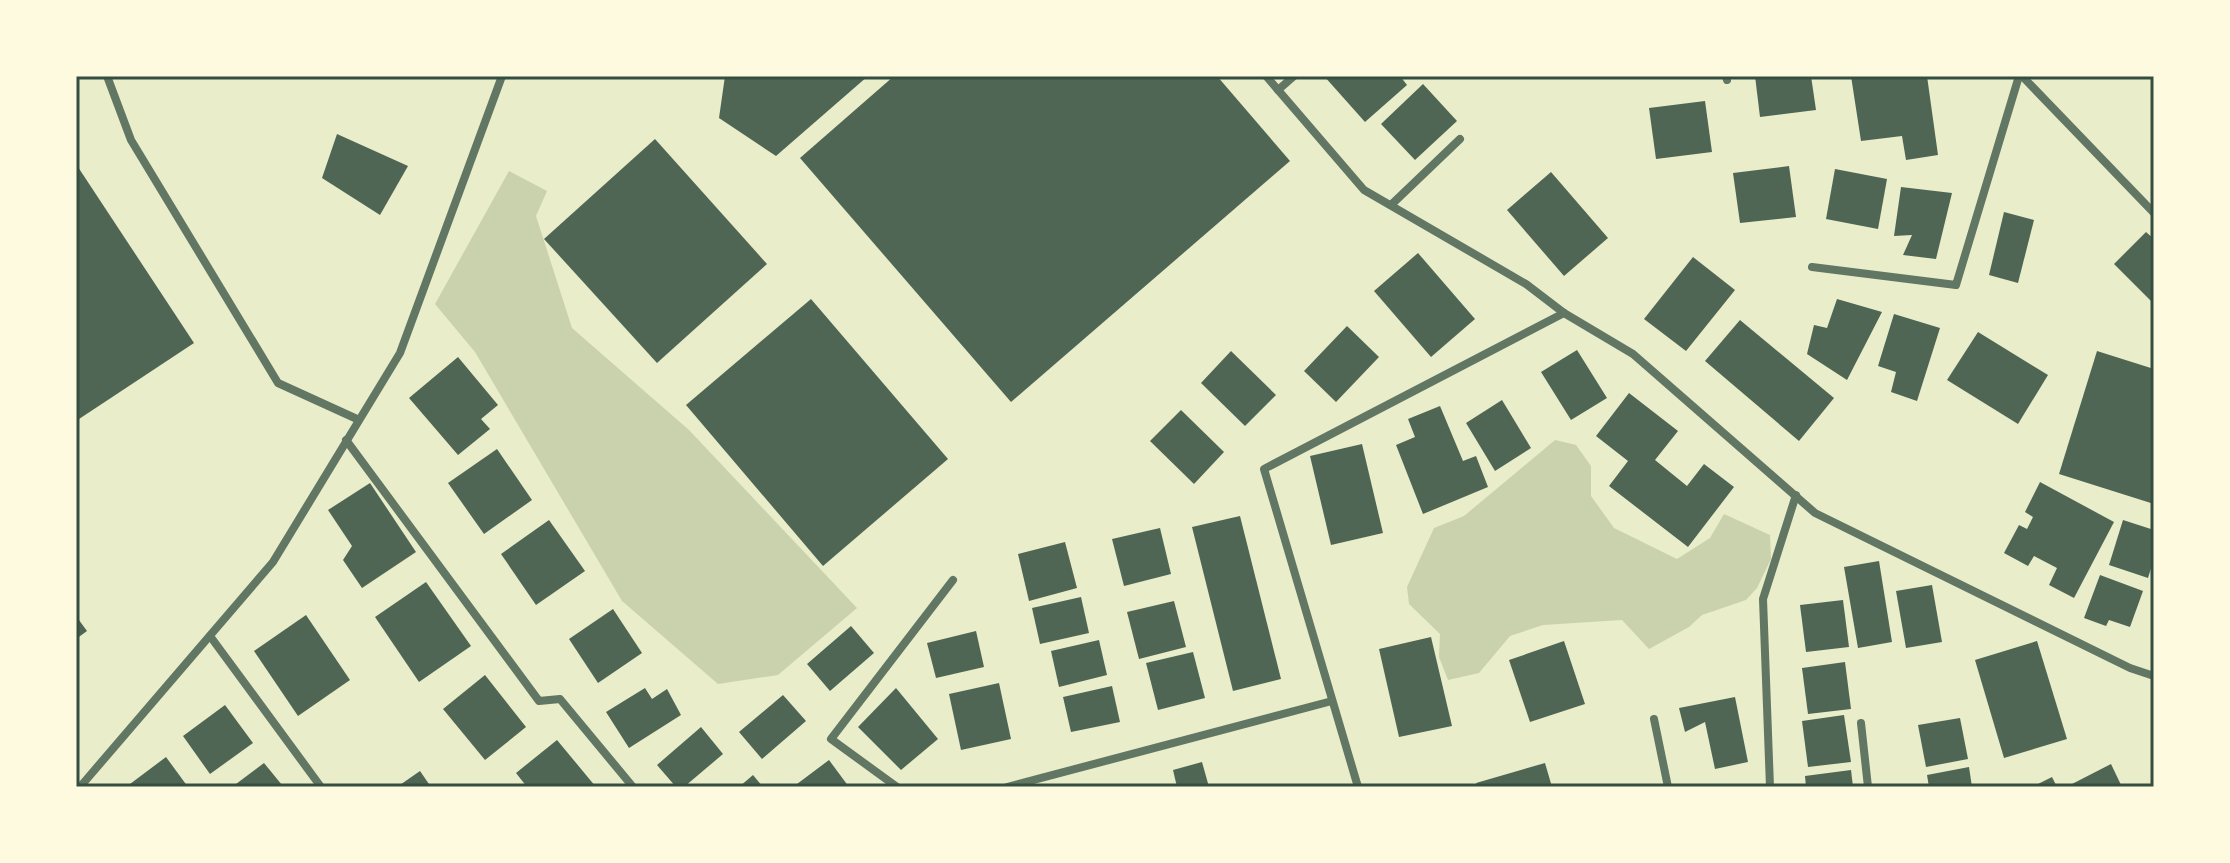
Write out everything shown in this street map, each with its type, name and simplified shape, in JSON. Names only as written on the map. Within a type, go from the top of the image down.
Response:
[{"type":"street","points":[[107,76],[131,140],[278,383],[357,419]]},
{"type":"street","points":[[80,787],[273,562],[357,419],[400,353],[502,76]]},
{"type":"street","points":[[1266,76],[1364,190],[1526,284],[1564,313],[1633,354],[1815,513],[2130,668],[2154,676]]},
{"type":"street","points":[[1278,90],[1294,76]]},
{"type":"street","points":[[1812,267],[1956,285],[2021,76],[2154,213]]},
{"type":"street","points":[[1391,205],[1460,139]]},
{"type":"street","points":[[1358,787],[1264,469],[1564,313]]},
{"type":"street","points":[[346,440],[539,701],[560,699],[633,787]]},
{"type":"street","points":[[1770,787],[1763,599],[1796,495]]},
{"type":"street","points":[[897,787],[831,739],[953,580]]},
{"type":"street","points":[[210,636],[321,787]]},
{"type":"street","points":[[1007,787],[1332,701]]},
{"type":"street","points":[[1654,719],[1668,787]]},
{"type":"street","points":[[1861,723],[1868,787]]},
{"type":"green space","points":[[509,171],[547,191],[536,216],[572,328],[689,430],[857,608],[778,675],[718,684],[622,601],[475,352],[435,304]]},
{"type":"green space","points":[[1555,440],[1576,445],[1591,466],[1591,496],[1614,528],[1677,559],[1710,538],[1724,514],[1770,535],[1771,559],[1757,588],[1746,600],[1702,615],[1689,627],[1649,649],[1622,620],[1543,625],[1510,636],[1479,673],[1448,680],[1439,657],[1440,634],[1409,604],[1407,587],[1434,528],[1464,516]]},
{"type":"building","points":[[725,76],[868,76],[776,156],[719,118]]},
{"type":"building","points":[[894,76],[1217,76],[1290,161],[1011,402],[800,158]]},
{"type":"building","points":[[1324,76],[1400,76],[1407,85],[1365,122]]},
{"type":"building","points":[[1755,76],[1811,76],[1816,110],[1760,117]]},
{"type":"building","points":[[1851,76],[1927,76],[1938,155],[1906,160],[1902,136],[1861,141]]},
{"type":"building","points":[[1423,84],[1457,121],[1415,160],[1381,124]]},
{"type":"building","points":[[1705,101],[1712,152],[1656,159],[1649,108]]},
{"type":"building","points":[[337,134],[408,166],[380,215],[322,178]]},
{"type":"building","points":[[655,139],[767,264],[657,363],[544,239]]},
{"type":"building","points":[[76,164],[194,343],[76,421]]},
{"type":"building","points":[[1789,166],[1796,217],[1740,223],[1733,173]]},
{"type":"building","points":[[1835,169],[1887,179],[1878,229],[1826,219]]},
{"type":"building","points":[[1551,172],[1608,238],[1564,276],[1507,210]]},
{"type":"building","points":[[1901,187],[1952,193],[1936,259],[1903,255],[1912,235],[1894,236]]},
{"type":"building","points":[[2004,212],[2034,220],[2018,283],[1989,275]]},
{"type":"building","points":[[2146,232],[2154,239],[2154,304],[2114,264]]},
{"type":"building","points":[[1418,253],[1475,319],[1431,357],[1374,291]]},
{"type":"building","points":[[1693,257],[1735,290],[1686,351],[1644,319]]},
{"type":"building","points":[[811,299],[948,459],[823,566],[686,405]]},
{"type":"building","points":[[1837,299],[1882,312],[1847,380],[1807,354],[1814,325],[1827,328]]},
{"type":"building","points":[[1894,314],[1940,328],[1917,401],[1891,392],[1896,372],[1878,366]]},
{"type":"building","points":[[1740,320],[1834,398],[1799,441],[1705,361]]},
{"type":"building","points":[[1347,326],[1379,357],[1336,402],[1304,371]]},
{"type":"building","points":[[1978,332],[2048,375],[2018,424],[1947,380]]},
{"type":"building","points":[[1577,350],[1607,398],[1571,420],[1541,372]]},
{"type":"building","points":[[1231,351],[1276,395],[1245,426],[1201,383]]},
{"type":"building","points":[[2097,351],[2154,369],[2154,504],[2059,474]]},
{"type":"building","points":[[458,357],[498,405],[481,419],[490,429],[458,455],[409,398]]},
{"type":"building","points":[[1629,393],[1678,431],[1655,460],[1687,486],[1704,464],[1734,487],[1688,547],[1609,486],[1628,461],[1596,436]]},
{"type":"building","points":[[1502,400],[1531,448],[1495,471],[1466,423]]},
{"type":"building","points":[[1440,406],[1463,461],[1476,456],[1488,487],[1423,514],[1396,445],[1415,437],[1408,419]]},
{"type":"building","points":[[1181,410],[1224,452],[1194,484],[1150,441]]},
{"type":"building","points":[[1362,444],[1383,533],[1331,545],[1310,456]]},
{"type":"building","points":[[497,449],[532,500],[484,534],[448,483]]},
{"type":"building","points":[[2040,482],[2114,522],[2074,598],[2049,585],[2057,568],[2034,556],[2028,566],[2004,553],[2019,525],[2027,529],[2033,517],[2025,512]]},
{"type":"building","points":[[370,483],[416,552],[362,588],[343,560],[352,546],[328,510]]},
{"type":"building","points":[[1240,516],[1281,679],[1233,691],[1192,527]]},
{"type":"building","points":[[549,520],[585,571],[536,605],[501,554]]},
{"type":"building","points":[[2123,520],[2154,530],[2154,559],[2148,578],[2109,565]]},
{"type":"building","points":[[1160,528],[1171,574],[1124,586],[1112,539]]},
{"type":"building","points":[[1065,542],[1077,588],[1029,601],[1018,554]]},
{"type":"building","points":[[1879,561],[1892,642],[1858,648],[1844,567]]},
{"type":"building","points":[[2100,575],[2143,591],[2130,627],[2109,620],[2106,626],[2084,618]]},
{"type":"building","points":[[426,582],[471,646],[419,682],[375,617]]},
{"type":"building","points":[[1932,585],[1942,642],[1906,648],[1896,591]]},
{"type":"building","points":[[1081,597],[1089,633],[1040,644],[1032,608]]},
{"type":"building","points":[[1843,600],[1849,647],[1806,652],[1800,605]]},
{"type":"building","points":[[1174,601],[1186,647],[1139,659],[1127,612]]},
{"type":"building","points":[[613,609],[642,653],[598,683],[569,639]]},
{"type":"building","points":[[306,615],[350,680],[298,716],[254,651]]},
{"type":"building","points":[[76,616],[87,631],[76,639]]},
{"type":"building","points":[[851,626],[874,653],[830,691],[807,664]]},
{"type":"building","points":[[976,631],[984,667],[936,678],[927,643]]},
{"type":"building","points":[[1431,637],[1452,726],[1399,737],[1379,649]]},
{"type":"building","points":[[1099,640],[1107,675],[1059,687],[1051,651]]},
{"type":"building","points":[[1564,641],[1585,704],[1530,722],[1509,660]]},
{"type":"building","points":[[2037,641],[2067,739],[2004,758],[1975,660]]},
{"type":"building","points":[[1193,652],[1205,698],[1158,710],[1146,663]]},
{"type":"building","points":[[1845,662],[1851,709],[1808,714],[1802,668]]},
{"type":"building","points":[[485,675],[526,727],[485,760],[443,709]]},
{"type":"building","points":[[999,683],[1011,739],[961,750],[949,694]]},
{"type":"building","points":[[1112,686],[1120,722],[1071,732],[1063,697]]},
{"type":"building","points":[[645,688],[652,699],[667,689],[681,715],[629,748],[606,712]]},
{"type":"building","points":[[896,688],[938,739],[901,770],[858,727]]},
{"type":"building","points":[[783,695],[806,721],[762,759],[739,732]]},
{"type":"building","points":[[1735,697],[1748,762],[1715,769],[1705,722],[1685,732],[1679,708]]},
{"type":"building","points":[[225,705],[253,743],[210,774],[183,736]]},
{"type":"building","points":[[1844,715],[1851,762],[1808,767],[1802,721]]},
{"type":"building","points":[[1960,718],[1968,759],[1926,767],[1918,725]]},
{"type":"building","points":[[701,727],[723,754],[684,787],[676,787],[657,765]]},
{"type":"building","points":[[557,740],[596,787],[527,787],[516,773]]},
{"type":"building","points":[[166,757],[188,787],[126,787]]},
{"type":"building","points":[[829,760],[849,787],[793,787]]},
{"type":"building","points":[[1202,762],[1209,787],[1177,787],[1173,770]]},
{"type":"building","points":[[264,763],[282,785],[232,787]]},
{"type":"building","points":[[1545,763],[1552,787],[1478,787],[1476,783]]},
{"type":"building","points":[[2111,764],[2122,787],[2074,787],[2072,784]]},
{"type":"building","points":[[1969,767],[1972,787],[1929,787],[1927,775]]},
{"type":"building","points":[[1851,770],[1853,787],[1806,787],[1805,776]]},
{"type":"building","points":[[420,771],[431,787],[397,787]]},
{"type":"building","points":[[753,775],[763,787],[739,787]]},
{"type":"building","points":[[2052,777],[2057,787],[2032,787]]}]
